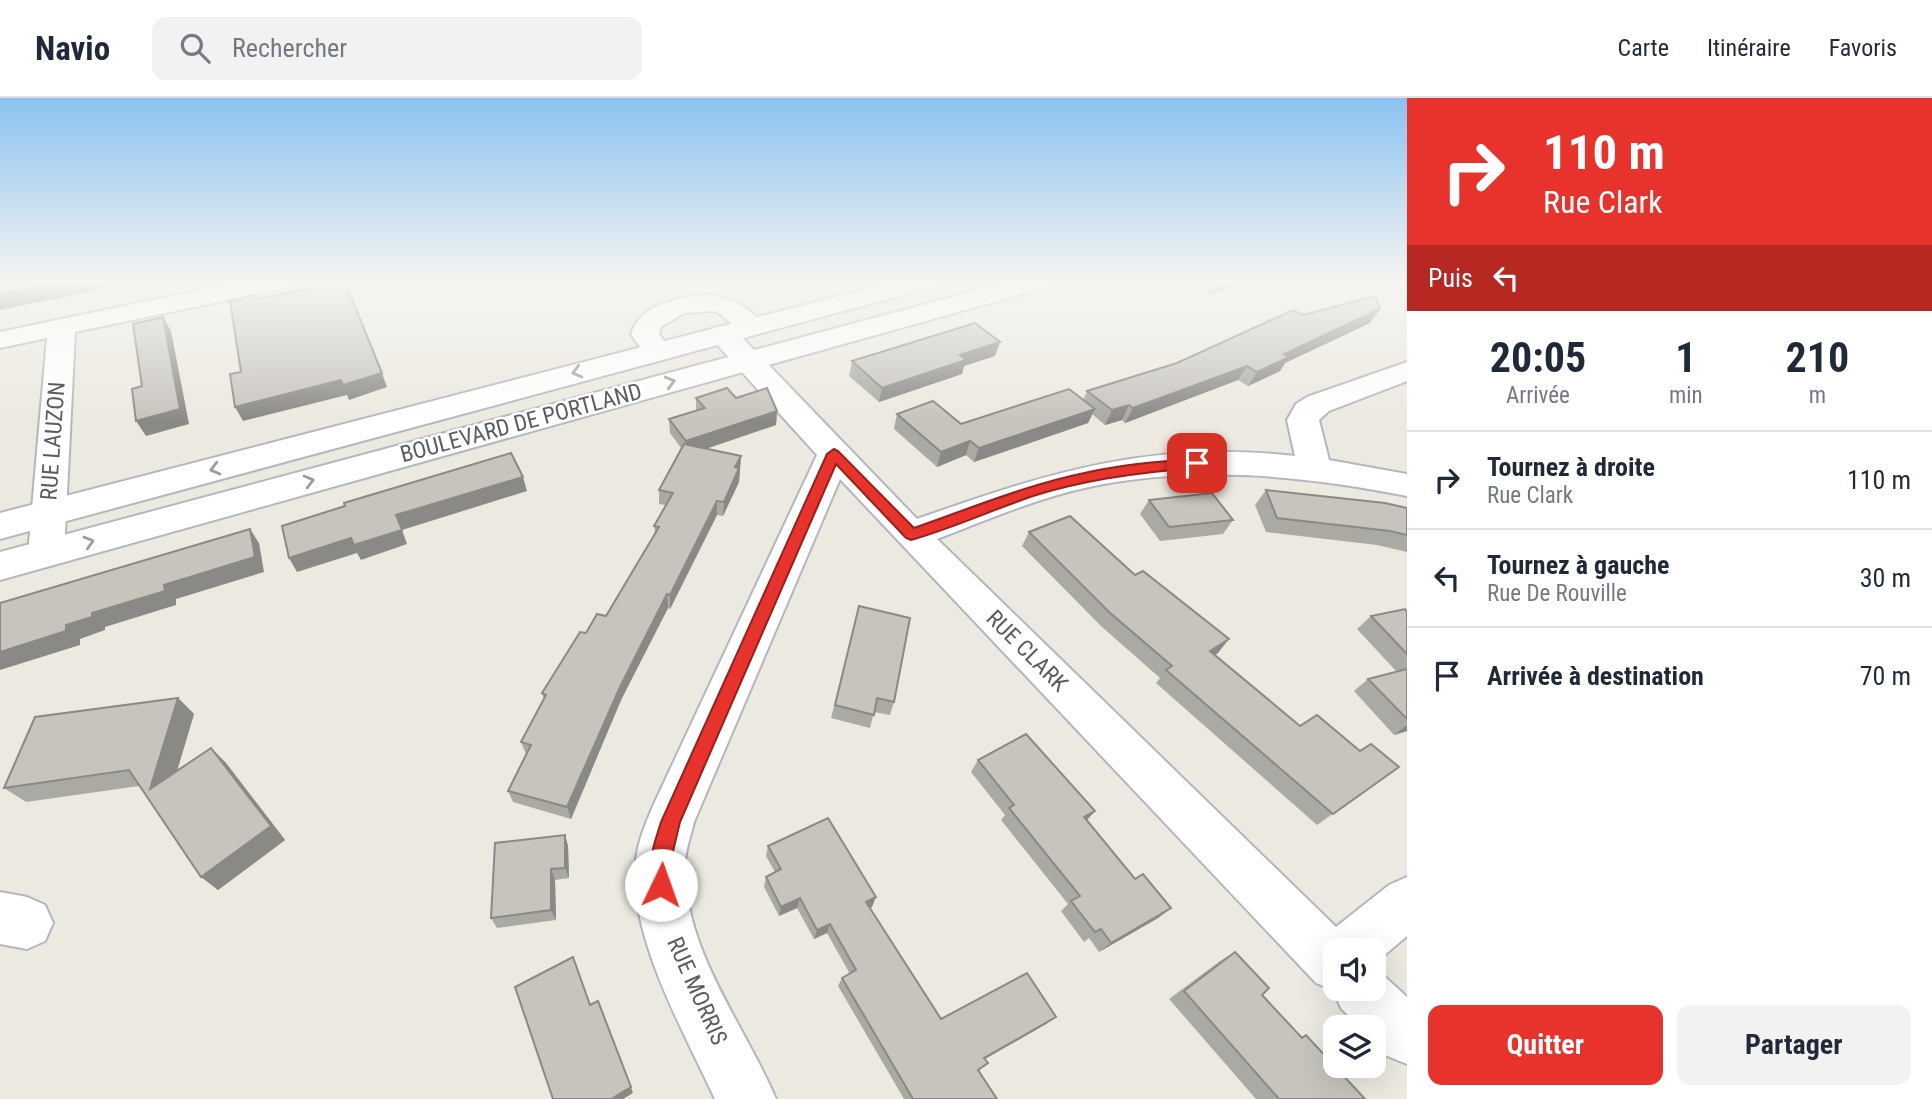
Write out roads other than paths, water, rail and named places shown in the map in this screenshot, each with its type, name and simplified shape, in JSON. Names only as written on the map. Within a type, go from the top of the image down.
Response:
[{"type":"street","points":[[0,340],[59,328]]},
{"type":"street","name":"RUE LAUZON","points":[[46,554],[62,328]]},
{"type":"street","name":"BOULEVARD DE PORTLAND","points":[[0,566],[780,328]]},
{"type":"street","name":"BOULEVARD DE PORTLAND","points":[[0,526],[657,351],[741,340],[803,328]]},
{"type":"street","name":"RUE CLARK","points":[[741,340],[834,454],[911,535],[1323,945]]},
{"type":"street","points":[[1315,470],[1303,420],[1307,411],[1318,404],[1407,371]]},
{"type":"street","name":"RUE MORRIS","points":[[747,1099],[673,943],[663,905],[660,864],[670,822],[834,454]]},
{"type":"street","points":[[911,535],[1030,492],[1088,476],[1141,467],[1197,463],[1249,464],[1315,470],[1407,485]]},
{"type":"street","points":[[1371,938],[1407,903]]},
{"type":"street","name":"RUE CLARK","points":[[1375,1001],[1407,1036]]}]
